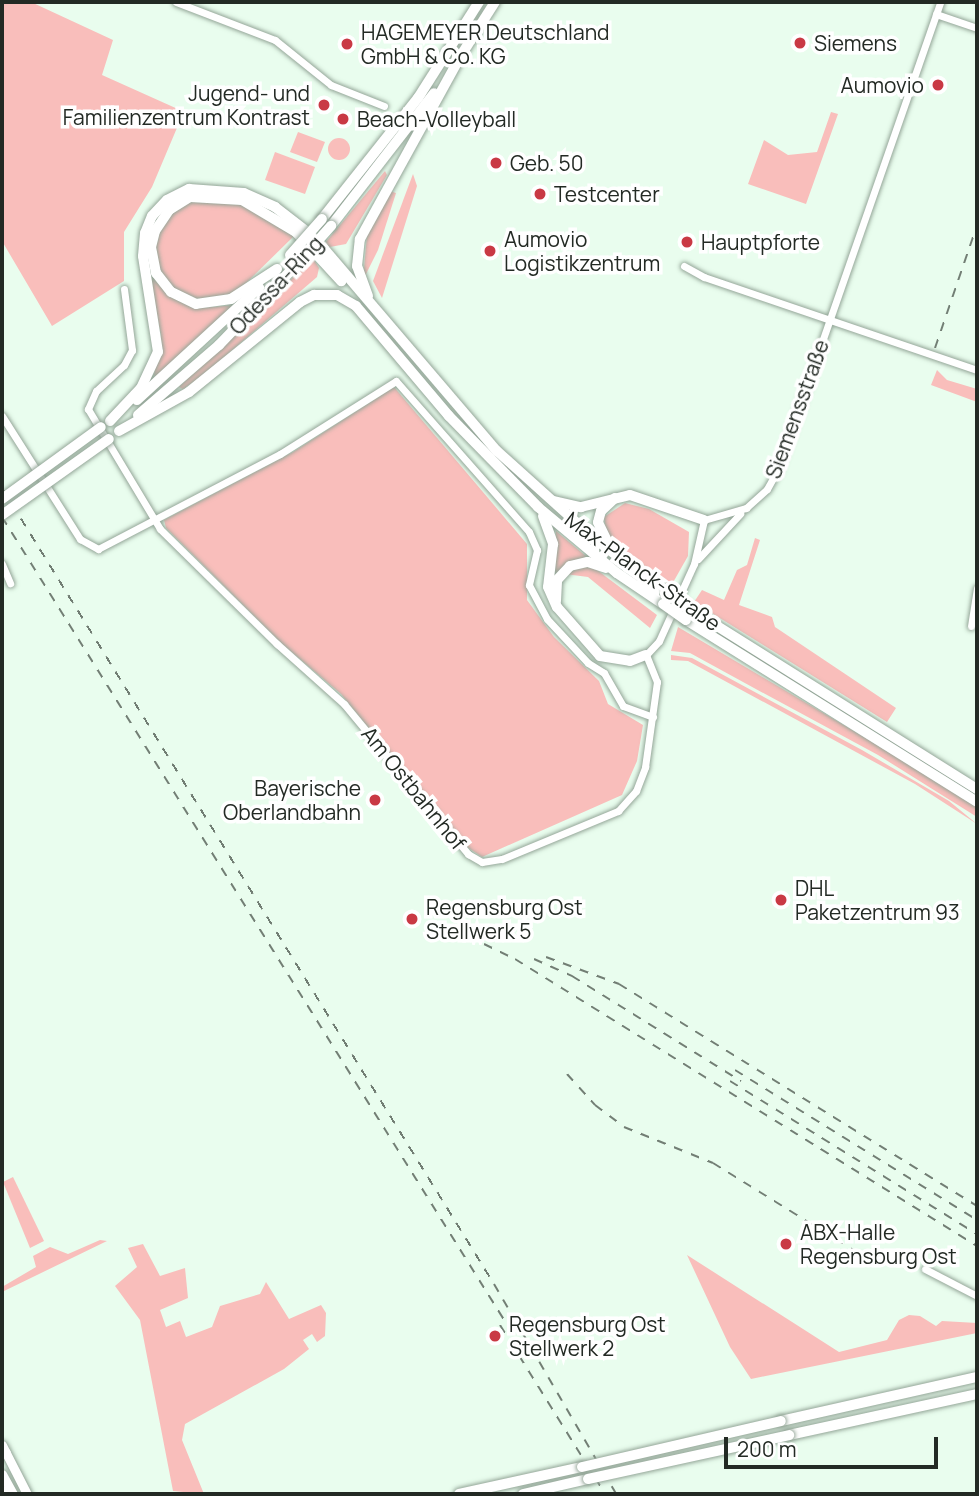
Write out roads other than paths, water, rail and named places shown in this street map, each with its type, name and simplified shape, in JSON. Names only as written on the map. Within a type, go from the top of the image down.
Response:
[{"type":"highway","name":"Odessa-Ring","points":[[327,222],[418,98],[479,2]]},
{"type":"highway","name":"Odessa-Ring","points":[[2,516],[109,439],[219,345],[327,222],[460,57],[495,2]]},
{"type":"highway","points":[[387,324],[360,281],[360,239],[460,57]]},
{"type":"highway","points":[[106,424],[141,388],[155,365],[158,329],[143,243],[152,216],[178,193],[200,188],[228,189],[275,207],[314,237],[387,324]]},
{"type":"highway","points":[[277,269],[231,299],[196,304],[171,292],[156,273],[151,247],[155,231],[169,210],[190,197],[227,197],[257,206],[317,253],[414,374]]},
{"type":"highway","name":"Odessa-Ring","points":[[2,499],[106,424],[209,338],[277,269],[294,259]]},
{"type":"highway","points":[[119,431],[189,392],[314,295],[337,295],[356,306],[414,374]]},
{"type":"highway","name":"Max-Planck-Straße","points":[[387,324],[467,420],[548,499],[625,562],[665,599]]},
{"type":"highway","name":"Max-Planck-Straße","points":[[414,374],[538,507],[617,573],[665,599],[977,802]]},
{"type":"highway","points":[[621,495],[601,511],[598,529],[625,562]]},
{"type":"highway","points":[[548,499],[580,507],[621,495],[704,520]]},
{"type":"highway","points":[[538,507],[552,535],[548,587],[557,607],[600,656],[630,661],[646,654]]},
{"type":"highway","points":[[557,607],[557,580],[570,566],[588,562],[617,573]]},
{"type":"highway","name":"Max-Planck-Straße","points":[[688,615],[977,789]]},
{"type":"highway","points":[[459,1494],[977,1377]]},
{"type":"highway","points":[[523,1494],[977,1394]]},
{"type":"main road","points":[[3,1451],[27,1494]]},
{"type":"main road","points":[[2,1474],[13,1494]]},
{"type":"street","points":[[176,2],[275,40],[331,85],[384,106]]},
{"type":"street","name":"Siemensstraße","points":[[694,564],[766,489],[777,471],[940,2]]},
{"type":"street","points":[[936,14],[977,28]]},
{"type":"street","name":"Siemensstraße","points":[[684,266],[704,277],[830,319]]},
{"type":"street","name":"Am Ostbahnhof","points":[[124,289],[132,349],[124,365],[96,391],[88,409],[154,520],[277,645],[344,704],[478,861],[502,859],[625,806],[642,779],[653,717],[657,682],[646,654]]},
{"type":"street","points":[[830,319],[977,370]]},
{"type":"street","points":[[2,416],[86,545],[103,548],[281,454],[396,381],[529,532],[537,550],[529,586],[547,619],[589,663],[604,673],[623,706],[653,717]]},
{"type":"street","points":[[646,654],[659,641],[694,564],[704,520],[746,509]]},
{"type":"street","points":[[2,564],[10,583]]},
{"type":"street","points":[[971,625],[977,588]]},
{"type":"street","points":[[925,1269],[977,1296]]},
{"type":"railway","points":[[935,348],[977,225]]},
{"type":"railway","points":[[2,488],[494,1284],[616,1494]]},
{"type":"railway","points":[[2,517],[511,1331]]},
{"type":"railway","points":[[484,944],[515,959],[977,1246]]},
{"type":"railway","points":[[546,957],[619,984],[977,1206]]},
{"type":"railway","points":[[534,959],[572,976],[741,1081]]},
{"type":"railway","points":[[735,1070],[977,1220]]},
{"type":"railway","points":[[567,1074],[595,1105],[624,1127],[713,1163],[871,1261]]},
{"type":"railway","points":[[730,1081],[977,1234]]},
{"type":"railway","points":[[500,1325],[605,1494]]},
{"type":"place","name":"Siemens","points":[[800,43]]},
{"type":"place","name":"HAGEMEYER Deutschland GmbH & Co. KG","points":[[347,44]]},
{"type":"place","name":"Aumovio","points":[[938,85]]},
{"type":"place","name":"Jugend- und Familienzentrum Kontrast","points":[[324,105]]},
{"type":"place","name":"Beach-Volleyball","points":[[343,119]]},
{"type":"place","name":"Geb. 50","points":[[496,163]]},
{"type":"place","name":"Testcenter","points":[[540,194]]},
{"type":"place","name":"Hauptpforte","points":[[687,242]]},
{"type":"place","name":"Aumovio Logistikzentrum","points":[[490,251]]},
{"type":"place","name":"Bayerische Oberlandbahn","points":[[375,800]]},
{"type":"place","name":"DHL Paketzentrum 93","points":[[781,900]]},
{"type":"place","name":"Regensburg Ost Stellwerk 5","points":[[412,919]]},
{"type":"place","name":"ABX-Halle Regensburg Ost","points":[[786,1244]]},
{"type":"place","name":"Regensburg Ost Stellwerk 2","points":[[495,1336]]}]
